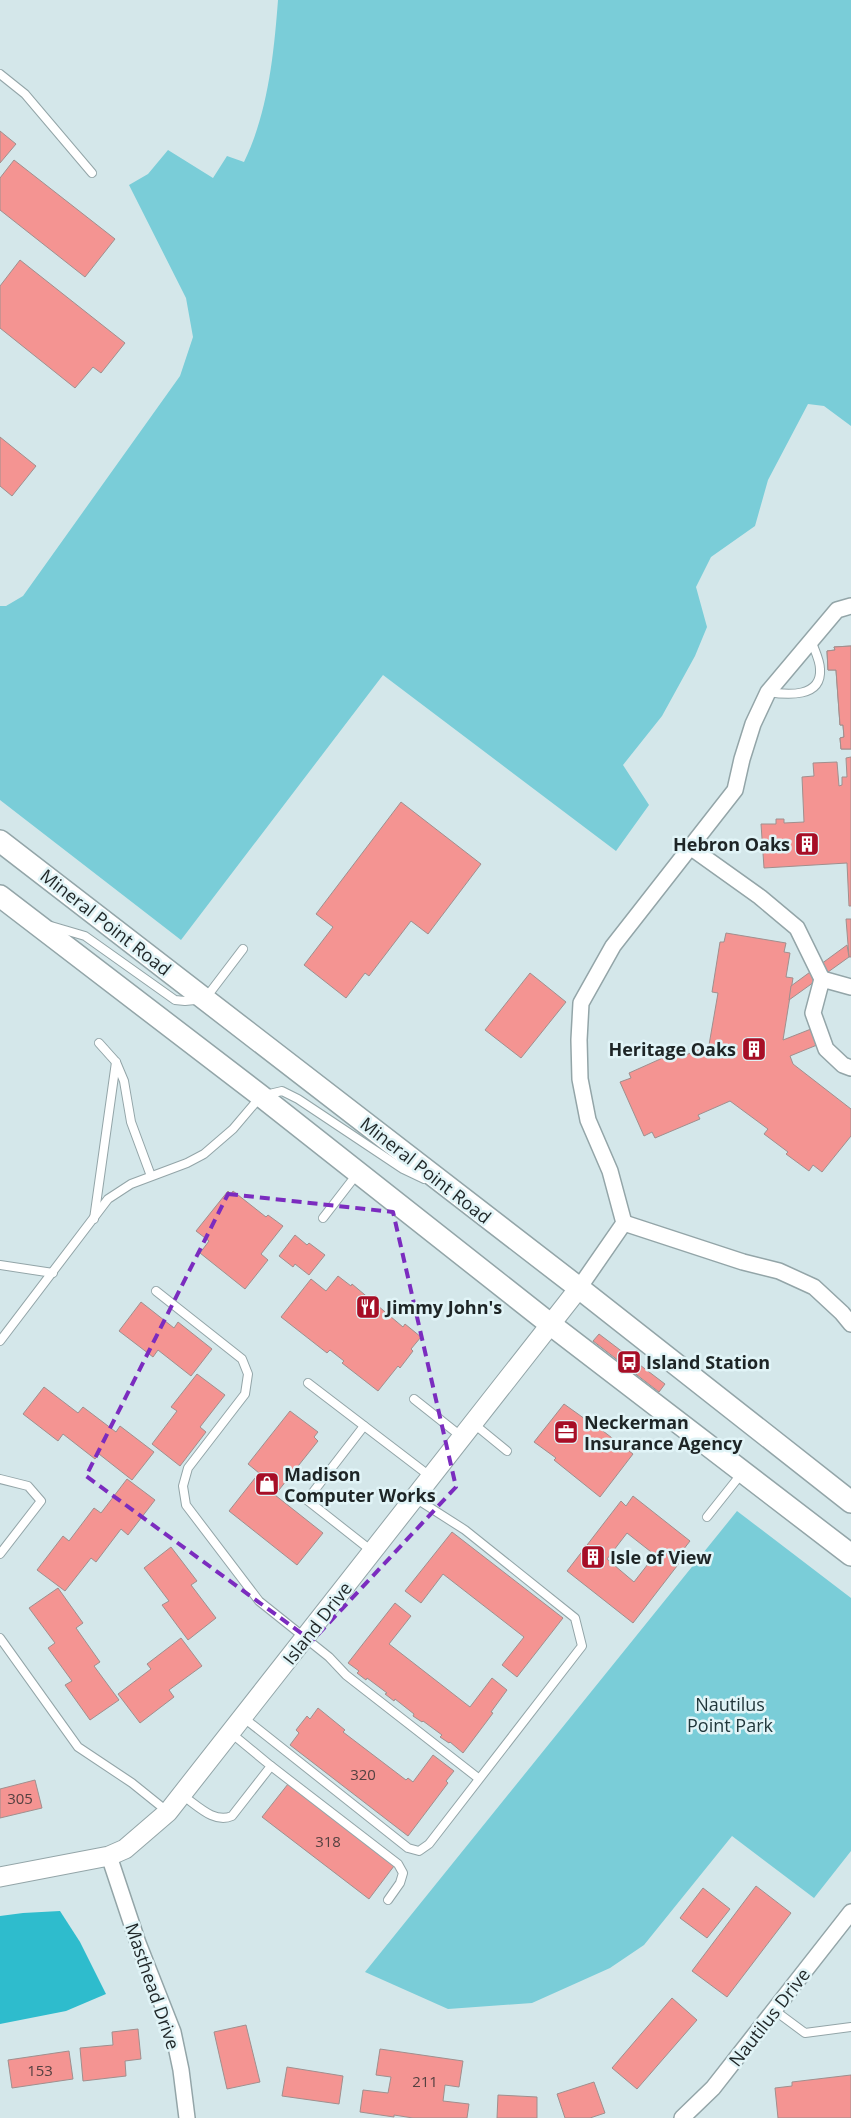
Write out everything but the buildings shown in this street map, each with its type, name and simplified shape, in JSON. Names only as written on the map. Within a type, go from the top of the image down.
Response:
[{"type":"main road","name":"Mineral Point Road","points":[[0,841],[579,1288],[851,1502]]},
{"type":"main road","points":[[0,896],[261,1096],[550,1324],[851,1555]]},
{"type":"street","points":[[579,1288],[624,1223],[610,1171],[588,1120],[580,1079],[578,1040],[581,1003],[613,946],[735,790],[753,724],[768,692],[837,610],[851,606]]},
{"type":"street","points":[[690,847],[760,897],[797,928],[822,979],[813,1014],[826,1049],[843,1066],[851,1068]]},
{"type":"street","points":[[822,979],[851,987]]},
{"type":"street","points":[[624,1223],[743,1262],[779,1271],[814,1287],[851,1324]]},
{"type":"street","name":"Island Drive","points":[[0,1877],[109,1856],[125,1849],[168,1812],[579,1288]]},
{"type":"street","name":"Masthead Drive","points":[[109,1856],[138,1943],[173,2032],[181,2070],[187,2118]]},
{"type":"street","name":"Nautilus Drive","points":[[682,2118],[713,2088],[851,1912]]},
{"type":"lane","points":[[0,74],[26,94],[92,173]]},
{"type":"lane","points":[[768,692],[791,695],[806,692],[814,685],[820,677],[821,667],[811,640]]},
{"type":"lane","points":[[30,919],[85,936],[175,1000],[185,1002],[205,999],[243,949]]},
{"type":"lane","points":[[99,1043],[116,1062],[124,1081],[131,1122],[150,1176]]},
{"type":"lane","points":[[94,1220],[116,1062]]},
{"type":"lane","points":[[0,1340],[94,1220],[108,1199],[131,1184],[187,1164],[204,1154],[233,1129],[261,1096],[282,1091],[298,1099],[403,1169],[457,1195]]},
{"type":"lane","points":[[323,1218],[358,1172]]},
{"type":"lane","points":[[0,1264],[53,1273]]},
{"type":"lane","points":[[156,1291],[242,1359],[248,1374],[245,1394],[188,1468],[183,1486],[186,1505],[259,1601],[329,1657],[346,1675],[478,1778]]},
{"type":"lane","points":[[308,1383],[431,1477]]},
{"type":"lane","points":[[414,1399],[507,1451]]},
{"type":"lane","points":[[364,1426],[308,1500],[373,1552]]},
{"type":"lane","points":[[707,1517],[743,1472]]},
{"type":"lane","points":[[0,1479],[28,1486],[41,1502],[0,1554]]},
{"type":"lane","points":[[243,1717],[408,1848],[419,1850],[428,1844],[582,1646],[580,1630],[575,1618],[465,1530],[415,1498]]},
{"type":"lane","points":[[0,1638],[78,1747],[132,1783],[168,1812]]},
{"type":"lane","points":[[231,1733],[398,1864],[403,1873],[400,1883],[388,1900]]},
{"type":"lane","points":[[182,1795],[214,1818],[226,1819],[232,1816],[271,1766]]},
{"type":"lane","points":[[774,2010],[805,2033],[851,2027]]},
{"type":"highlighted area","points":[[228,1194],[393,1212],[456,1487],[312,1641],[86,1476]]},
{"type":"green space","points":[[278,0],[851,0],[851,426],[824,406],[808,404],[768,480],[755,526],[711,557],[696,587],[707,627],[695,656],[662,716],[623,765],[649,805],[616,851],[383,675],[181,940],[0,800],[0,606],[6,606],[23,596],[180,376],[193,337],[186,298],[129,185],[148,174],[168,150],[213,178],[227,156],[244,162],[259,123],[264,103],[272,62]]},
{"type":"green space","name":"Nautilus Point Park","points":[[737,1511],[851,1598],[851,1851],[814,1898],[732,1836],[644,1945],[610,1968],[532,2003],[448,2009],[365,1972]]},
{"type":"shaded area","points":[[60,1911],[80,1942],[106,1994],[66,2011],[0,2024],[0,1916]]},
{"type":"place","name":"Hebron Oaks","points":[[807,844]]},
{"type":"place","name":"Heritage Oaks","points":[[754,1049]]},
{"type":"place","name":"Jimmy John's","points":[[368,1307]]},
{"type":"place","name":"Island Station","points":[[629,1362]]},
{"type":"place","name":"Neckerman Insurance Agency","points":[[566,1432]]},
{"type":"place","name":"Madison Computer Works","points":[[267,1484]]},
{"type":"place","name":"Isle of View","points":[[593,1557]]}]
